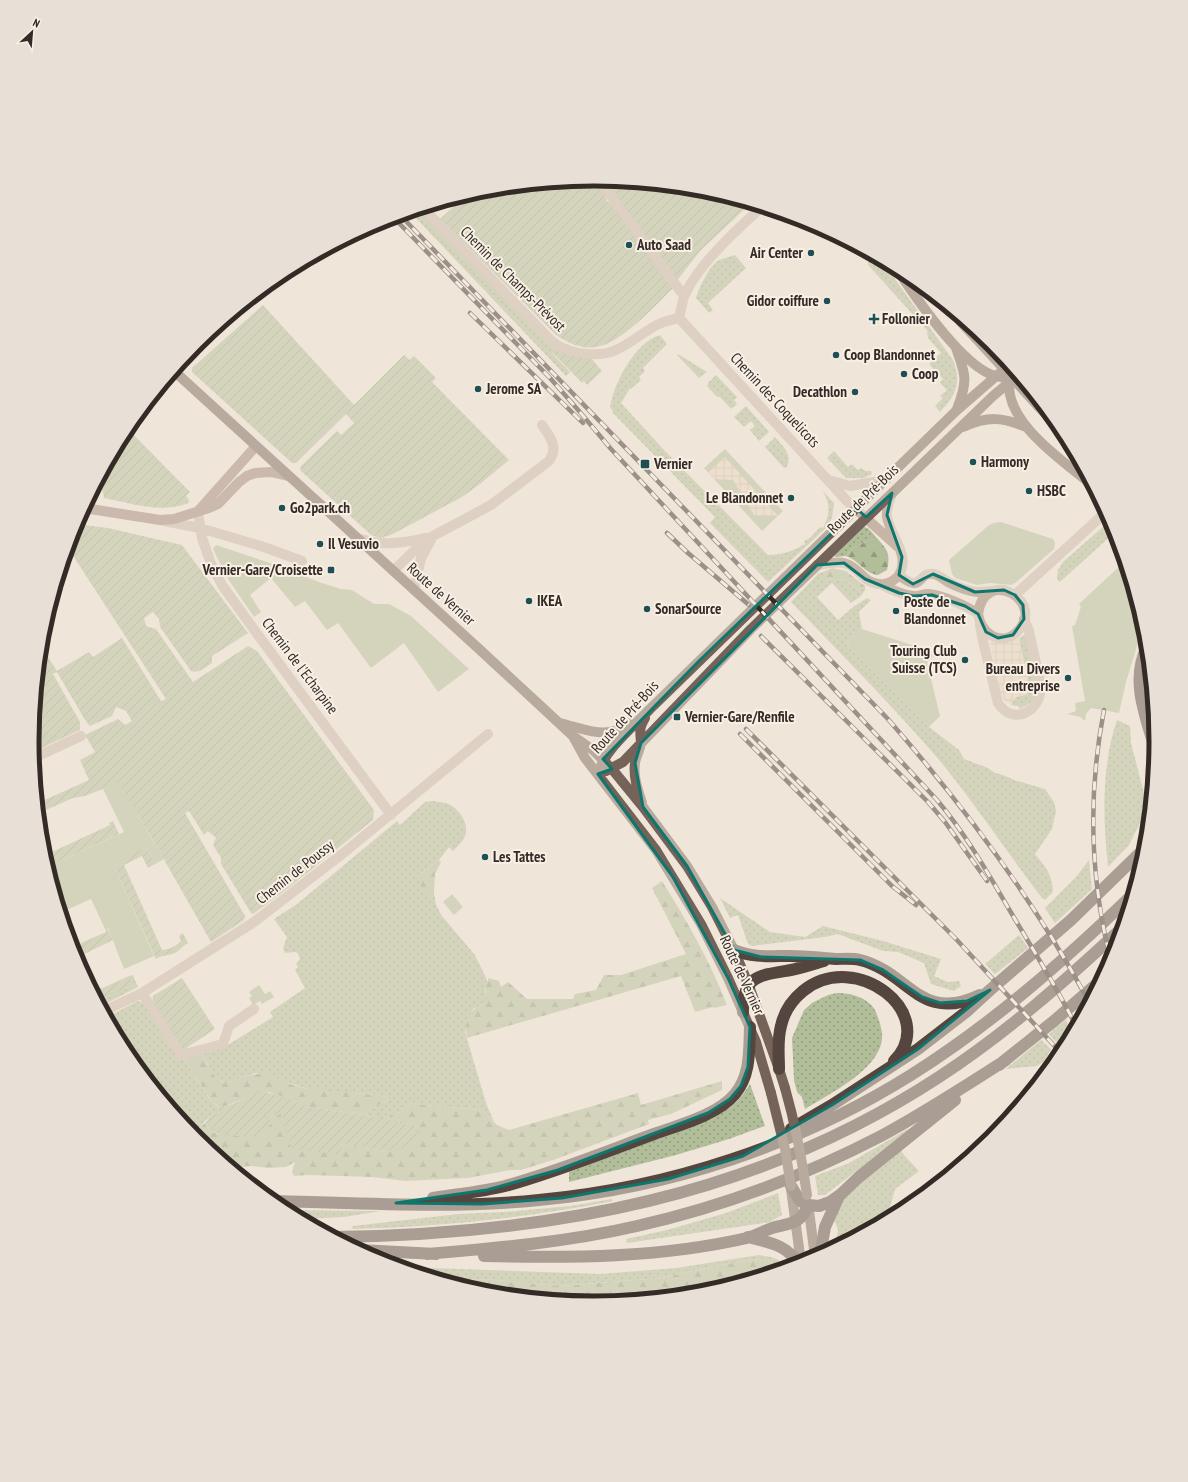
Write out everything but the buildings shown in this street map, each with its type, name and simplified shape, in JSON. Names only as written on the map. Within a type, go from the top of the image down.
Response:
[{"type":"highway","points":[[1142,658],[1139,683],[1149,727]]},
{"type":"highway","points":[[743,1156],[812,1118],[918,1049],[954,1022],[1071,920],[1137,855]]},
{"type":"highway","points":[[285,1201],[482,1204],[562,1198],[616,1190],[668,1179],[743,1156],[803,1132],[840,1115],[886,1090],[930,1063],[974,1032],[1021,995],[1125,901]]},
{"type":"highway","points":[[344,1237],[453,1232],[586,1215],[672,1196],[723,1181],[773,1163],[853,1127],[945,1074],[1027,1013],[1113,937]]},
{"type":"highway","points":[[734,950],[750,956],[761,957],[790,956],[856,959],[872,964],[883,970],[922,997],[940,1003],[967,1001],[990,990]]},
{"type":"highway","points":[[743,1012],[743,998],[749,986],[756,978],[763,974],[795,969],[836,958]]},
{"type":"highway","points":[[779,1069],[780,1032],[784,1016],[790,1006],[800,993],[813,984],[830,978],[844,977],[862,980],[879,988],[895,1003],[904,1019],[908,1035],[906,1044],[899,1056],[882,1072]]},
{"type":"highway","points":[[791,1186],[800,1201],[808,1200],[818,1206],[840,1195],[859,1177],[1006,1060],[1090,990]]},
{"type":"highway","points":[[396,1203],[487,1190],[543,1175],[708,1113],[730,1099],[741,1086],[748,1067],[750,1027]]},
{"type":"highway","points":[[427,1254],[545,1243],[604,1233],[667,1219],[738,1198],[817,1166],[881,1136],[936,1104],[1006,1060]]},
{"type":"highway","points":[[821,1247],[827,1222],[840,1195]]},
{"type":"highway","points":[[375,1251],[427,1254],[555,1257],[615,1256],[669,1251],[748,1238],[774,1228],[796,1222],[802,1216],[808,1200]]},
{"type":"highway","points":[[748,1238],[782,1247],[788,1251],[794,1259]]},
{"type":"main road","points":[[907,284],[955,346],[982,370],[996,376],[1011,375]]},
{"type":"main road","points":[[955,346],[965,373],[963,394],[956,411]]},
{"type":"main road","points":[[984,347],[1023,390]]},
{"type":"main road","name":"Route de Pré-Bois","points":[[598,774],[603,759],[650,709],[956,411],[1005,369]]},
{"type":"main road","name":"Route de Vernier","points":[[178,374],[573,736],[603,759],[643,807],[687,866],[712,907],[734,950],[749,986],[785,1088],[803,1166],[808,1200]]},
{"type":"main road","name":"Route de Pré-Bois","points":[[598,774],[623,762],[751,629],[1012,376]]},
{"type":"main road","points":[[1013,377],[1012,403],[1021,420],[1027,428],[1050,450],[1081,476]]},
{"type":"main road","points":[[956,431],[985,419],[993,418],[1006,420],[1027,428]]},
{"type":"main road","points":[[558,722],[591,731],[611,733],[623,729],[650,709]]},
{"type":"main road","points":[[643,807],[636,783],[635,771],[637,752],[641,743],[639,732],[641,725],[650,709]]},
{"type":"main road","name":"Route de Vernier","points":[[573,736],[585,758],[656,850],[675,881],[701,924],[750,1027],[756,1042],[784,1142],[800,1256]]},
{"type":"main road","points":[[808,1200],[814,1250]]},
{"type":"street","points":[[604,186],[684,296]]},
{"type":"street","points":[[678,318],[684,296],[693,281],[715,253],[759,211]]},
{"type":"street","name":"Chemin de Champs-Prévost","points":[[427,212],[541,330],[560,346],[572,351],[596,354],[615,351],[660,323],[678,318]]},
{"type":"street","name":"Chemin des Coquelicots","points":[[678,318],[847,501],[898,547]]},
{"type":"street","points":[[393,571],[419,546],[433,536],[490,505],[549,461],[554,453],[554,448],[550,436],[542,425]]},
{"type":"street","points":[[198,512],[256,446]]},
{"type":"street","points":[[160,520],[174,519],[218,504],[239,482],[247,476],[255,473],[271,472],[288,476]]},
{"type":"street","points":[[828,480],[850,486],[886,480]]},
{"type":"street","points":[[817,565],[844,563],[851,566],[865,579],[872,583],[888,583],[895,580],[899,575],[903,564],[902,557],[887,515],[892,492]]},
{"type":"street","points":[[90,509],[200,528],[302,561]]},
{"type":"street","name":"Chemin de l'Echarpine","points":[[198,512],[202,538],[211,564],[222,585],[391,815]]},
{"type":"street","points":[[1015,595],[1101,516]]},
{"type":"street","points":[[357,538],[380,544],[395,544],[433,536]]},
{"type":"street","points":[[414,590],[422,558],[433,536]]},
{"type":"street","points":[[880,584],[913,596],[924,594],[932,595],[965,606],[979,619],[983,629],[990,635],[1003,638],[1010,636],[1017,632],[1024,619],[1025,612],[1023,605],[1015,595],[1008,591],[975,592],[950,583],[933,574],[928,575],[917,583],[913,584],[899,575]]},
{"type":"street","points":[[995,591],[983,600],[979,606],[979,619],[983,641],[998,703],[1009,712],[1018,714],[1028,712],[1032,709],[1039,700],[1041,693],[1041,686],[1029,631],[1024,619]]},
{"type":"street","name":"Chemin de Poussy","points":[[109,1010],[142,993],[254,922],[391,815],[488,734]]},
{"type":"street","points":[[39,755],[80,736]]},
{"type":"street","points":[[142,993],[181,1055],[224,1044],[229,1026],[254,1009]]},
{"type":"highlighted area","points":[[892,493],[887,515],[902,557],[899,575],[913,584],[933,574],[975,592],[1004,590],[1015,595],[1023,605],[1024,619],[1013,635],[998,638],[986,632],[978,614],[965,606],[932,595],[913,596],[899,593],[865,579],[844,563],[817,565],[641,743],[635,763],[643,807],[687,866],[734,950],[761,957],[860,960],[883,970],[922,997],[940,1003],[967,1001],[990,990],[918,1049],[832,1105],[743,1156],[668,1179],[562,1198],[482,1204],[396,1203],[487,1190],[558,1170],[708,1113],[730,1099],[741,1086],[748,1067],[750,1027],[728,978],[673,877],[598,774],[612,769],[603,759],[700,660],[857,509],[866,517]]},
{"type":"green space","points":[[600,186],[604,192],[607,202],[612,202],[673,288],[642,319],[612,341],[595,347],[577,345],[556,335],[440,219],[458,203],[486,197],[558,187]]},
{"type":"green space","points":[[608,186],[666,191],[702,197],[746,207],[700,251],[676,282]]},
{"type":"green space","points":[[422,213],[555,349],[552,353],[570,372],[566,376],[414,216]]},
{"type":"green space","points":[[735,255],[746,268],[708,303],[713,310],[709,313],[696,298],[699,289],[708,272],[715,263],[719,260]]},
{"type":"green space","points":[[868,258],[890,272],[953,360],[957,375],[956,388],[946,406],[940,412],[935,406],[943,398],[940,396],[947,390],[940,383],[943,379],[929,364],[941,353],[928,338],[927,330],[868,265]]},
{"type":"green space","points":[[263,305],[354,405],[404,355],[410,360],[414,356],[436,378],[432,382],[509,460],[462,497],[391,535],[380,538],[371,535],[301,471],[300,467],[337,431],[341,435],[354,423],[346,414],[296,463],[292,463],[192,372],[192,368]]},
{"type":"green space","points":[[660,335],[667,344],[643,368],[645,371],[639,377],[641,380],[631,389],[630,388],[621,403],[664,450],[768,555],[796,549],[805,544],[804,541],[810,538],[820,527],[823,528],[828,514],[828,504],[822,490],[834,503],[832,518],[826,528],[768,582],[710,523],[715,517],[612,412],[613,411],[610,407],[612,397],[627,365],[642,346],[651,339]]},
{"type":"green space","points":[[555,349],[568,354],[592,359],[602,371],[587,385],[584,381],[582,383],[552,352]]},
{"type":"green space","points":[[678,354],[707,372],[699,378],[677,355]]},
{"type":"green space","points":[[716,375],[737,397],[734,400],[737,404],[731,409],[707,386]]},
{"type":"green space","points":[[746,406],[769,432],[759,441],[750,430],[755,426],[751,421],[744,427],[734,417]]},
{"type":"green space","points":[[133,434],[190,492],[186,496],[189,500],[188,503],[167,508],[157,508],[104,498],[103,492],[100,488],[113,463]]},
{"type":"green space","points":[[775,437],[788,454],[787,467],[784,468],[765,447]]},
{"type":"green space","points":[[725,449],[783,511],[762,531],[704,468]]},
{"type":"green space","points":[[834,451],[848,467],[852,464],[858,470],[861,468],[865,471],[871,471],[872,474],[864,478],[846,478],[827,458]]},
{"type":"green space","points":[[1001,522],[1053,539],[1055,543],[1054,549],[1011,585],[990,583],[977,585],[955,578],[952,574],[949,560],[989,525]]},
{"type":"green space","points":[[83,525],[108,528],[182,545],[248,633],[212,656],[212,663],[200,671],[194,672],[191,671],[160,627],[159,619],[153,612],[144,618],[146,626],[156,629],[193,682],[248,646],[257,651],[374,810],[373,820],[287,889],[253,914],[221,864],[221,858],[213,845],[216,838],[208,831],[204,835],[189,811],[185,813],[245,916],[244,920],[211,942],[150,835],[118,783],[85,796],[73,798],[44,811],[43,801],[89,780],[80,760],[95,752],[85,735],[118,719],[125,725],[132,721],[126,711],[116,707],[112,716],[90,726],[57,672],[53,674],[80,722],[80,730],[39,749],[40,705],[46,654],[57,671],[89,652],[93,657],[122,638],[161,701],[166,699],[72,554]]},
{"type":"green space","points":[[1106,526],[1110,537],[1060,582],[1057,579],[1058,570],[1063,562]]},
{"type":"green space","points":[[864,527],[868,528],[876,537],[853,548],[846,556],[834,556]]},
{"type":"green space","points":[[876,537],[885,548],[889,559],[887,570],[878,575],[869,572],[851,558],[846,556],[853,548]]},
{"type":"green space","points":[[216,545],[276,565],[319,582],[341,589],[352,590],[374,604],[389,604],[411,616],[469,669],[438,692],[404,643],[371,668],[338,623],[327,630],[305,601],[295,607],[271,578],[250,595],[261,612],[254,617],[226,576],[213,549]]},
{"type":"green space","points":[[1121,565],[1130,597],[1139,639],[1126,682],[1119,713],[1091,708],[1086,714],[1085,721],[1080,717],[1067,714],[1076,711],[1075,703],[1085,701],[1072,626],[1075,625],[1081,607],[1079,604]]},
{"type":"green space","points":[[832,568],[846,571],[865,586],[859,590],[841,579],[827,580],[823,572]]},
{"type":"green space","points":[[823,572],[827,580],[841,579],[859,590],[865,586],[865,590],[861,596],[851,603],[832,583],[817,597],[838,620],[853,607],[867,598],[871,600],[859,612],[862,629],[846,644],[929,727],[959,750],[964,759],[988,768],[995,773],[1045,789],[1054,802],[1056,811],[1052,829],[1035,854],[1050,875],[1053,892],[1045,900],[1041,897],[940,761],[885,700],[791,602],[819,573]]},
{"type":"green space","points":[[862,629],[937,653],[927,662],[940,716],[929,727],[846,644]]},
{"type":"green space","points":[[1025,634],[1037,689],[1031,702],[1019,709],[1019,706],[1011,705],[1016,697],[1027,694],[1030,690],[1019,639]]},
{"type":"green space","points":[[1117,720],[1130,726],[1131,743],[1145,797],[1142,819],[1129,845],[1108,867],[1104,812],[1106,774],[1108,756]]},
{"type":"green space","points":[[118,782],[164,859],[155,864],[146,847],[125,861],[114,866],[154,956],[124,969],[108,928],[105,929],[91,899],[65,910],[53,864],[124,832],[103,789]]},
{"type":"green space","points":[[433,801],[446,803],[459,812],[466,826],[465,836],[453,851],[449,847],[439,860],[417,876],[429,897],[434,893],[436,905],[442,916],[475,955],[487,980],[485,992],[487,997],[486,1002],[473,1009],[465,1032],[486,1103],[494,1122],[482,1110],[424,1105],[412,1102],[401,1112],[390,1115],[387,1121],[364,1115],[376,1106],[388,1101],[387,1097],[308,1089],[257,1073],[244,1076],[227,1083],[218,1079],[212,1073],[202,1052],[226,1046],[273,1017],[270,1012],[305,988],[295,970],[298,967],[296,964],[300,959],[298,953],[285,953],[283,948],[287,937],[274,919],[297,904],[397,821],[400,825],[425,802]]},
{"type":"green space","points":[[113,821],[119,834],[53,864],[51,853],[110,825],[109,823]]},
{"type":"green space","points":[[146,847],[155,864],[148,868],[142,856],[124,865],[162,950],[168,949],[179,943],[181,941],[179,936],[183,933],[188,943],[174,953],[156,959],[114,866],[125,861],[126,858]]},
{"type":"green space","points":[[439,860],[441,862],[435,874],[434,893],[429,897],[426,895],[417,876]]},
{"type":"green space","points":[[1089,860],[1092,889],[1055,923],[1045,908],[1076,877]]},
{"type":"green space","points":[[662,881],[698,942],[727,1005],[695,1012],[681,976],[467,1038],[466,1026],[468,1018],[472,1011],[485,1002],[486,985],[489,978],[499,981],[501,987],[508,982],[527,999],[573,999],[575,994],[596,990],[604,975],[621,975],[686,954],[652,888]]},
{"type":"green space","points":[[452,894],[463,907],[454,915],[443,902]]},
{"type":"green space","points":[[720,898],[770,932],[805,937],[823,926],[883,941],[941,959],[934,976],[948,982],[959,981],[961,986],[954,991],[931,984],[924,963],[898,952],[883,951],[838,934],[752,946],[748,944],[738,915],[730,918]]},
{"type":"green space","points":[[107,928],[113,940],[82,955],[78,944],[106,932],[105,929]]},
{"type":"green space","points":[[1019,935],[1028,948],[995,974],[985,964]]},
{"type":"green space","points":[[133,975],[138,987],[105,1004],[103,999],[134,985],[129,976]]},
{"type":"green space","points":[[129,976],[134,985],[103,999],[98,990]]},
{"type":"green space","points":[[182,978],[215,1029],[182,1051],[152,1004],[153,996]]},
{"type":"green space","points":[[259,985],[265,994],[270,991],[274,997],[262,1004],[260,1001],[253,1005],[249,998],[252,996],[249,992]]},
{"type":"green space","points":[[837,993],[860,997],[873,1007],[878,1018],[882,1036],[879,1050],[863,1071],[805,1109],[802,1097],[797,1092],[794,1080],[792,1038],[804,1010],[812,1003],[828,995]]},
{"type":"green space","points":[[138,1001],[143,1003],[181,1055],[209,1098],[217,1106],[219,1112],[210,1116],[198,1129],[177,1107],[154,1079],[111,1015]]},
{"type":"green space","points":[[1066,1019],[1069,1028],[1058,1044],[1049,1034]]},
{"type":"green space","points":[[1041,1040],[1051,1049],[1045,1061],[1037,1066],[1006,1069]]},
{"type":"green space","points":[[202,1052],[214,1075],[227,1083],[244,1076],[264,1073],[272,1075],[290,1084],[308,1089],[376,1095],[387,1097],[388,1101],[376,1106],[364,1115],[309,1107],[269,1092],[258,1093],[220,1107],[212,1102],[181,1055]]},
{"type":"green space","points":[[722,1081],[722,1090],[671,1114],[648,1120],[649,1124],[556,1159],[521,1170],[510,1170],[468,1178],[405,1181],[372,1177],[294,1176],[292,1172],[295,1162],[286,1167],[239,1167],[198,1129],[206,1122],[210,1130],[215,1133],[230,1134],[269,1126],[271,1116],[281,1114],[282,1118],[340,1154],[343,1144],[391,1152],[419,1127],[387,1121],[390,1115],[401,1112],[412,1102],[424,1105],[482,1110],[497,1125],[509,1130],[638,1093],[641,1105]]},
{"type":"green space","points":[[750,1084],[765,1126],[729,1139],[676,1155],[569,1182],[569,1172],[711,1119],[734,1104]]},
{"type":"green space","points":[[265,1092],[282,1096],[309,1107],[364,1115],[419,1127],[419,1137],[412,1144],[391,1152],[343,1144],[340,1155],[291,1148],[281,1114],[271,1116],[269,1126],[261,1137],[219,1134],[209,1129],[206,1122],[210,1116],[219,1112],[217,1106],[229,1106],[253,1095]]},
{"type":"green space","points":[[908,1129],[909,1131],[825,1195],[818,1195],[815,1176],[849,1163]]},
{"type":"green space","points":[[901,1150],[919,1171],[895,1189],[889,1210],[871,1222],[836,1240],[838,1230],[835,1222],[831,1221],[843,1200],[852,1189]]},
{"type":"green space","points":[[778,1193],[782,1215],[770,1222],[627,1243],[626,1239],[667,1230],[726,1213]]},
{"type":"green space","points":[[612,1199],[613,1201],[580,1207],[482,1221],[352,1229],[353,1226],[458,1214],[504,1212],[570,1206]]},
{"type":"green space","points":[[298,1210],[381,1211],[344,1217],[311,1219]]},
{"type":"green space","points":[[759,1255],[779,1260],[778,1263],[759,1259],[720,1265],[661,1278],[558,1286],[496,1280],[458,1279],[418,1268],[600,1274],[676,1268]]},
{"type":"green space","points":[[759,1259],[778,1263],[777,1265],[772,1267],[738,1277],[702,1285],[630,1295],[558,1295],[522,1291],[458,1279],[496,1280],[559,1286],[661,1278],[720,1265]]},
{"type":"shaded area","points":[[725,457],[778,516],[777,517],[754,515],[733,480],[714,479],[708,473]]},
{"type":"shaded area","points":[[1018,637],[1030,690],[1027,694],[1016,697],[1011,705],[1004,700],[1000,693],[990,643],[993,641]]},
{"type":"railway","points":[[404,219],[887,718],[943,785],[996,854],[1045,926],[1086,997]]},
{"type":"railway","points":[[398,222],[550,378],[611,449],[937,800],[965,837],[982,864],[1051,980],[1074,1021]]},
{"type":"railway","points":[[470,313],[583,423]]},
{"type":"railway","points":[[667,533],[749,605]]},
{"type":"railway","points":[[761,636],[928,802],[945,822],[987,881]]},
{"type":"railway","points":[[1104,710],[1095,773],[1094,836],[1095,867],[1099,899],[1108,949]]},
{"type":"railway","points":[[746,729],[956,939],[1056,1048]]},
{"type":"railway","points":[[740,734],[892,886],[916,905]]},
{"type":"place","name":"Auto Saad","points":[[629,245]]},
{"type":"place","name":"Air Center","points":[[811,253]]},
{"type":"place","name":"Gidor coiffure","points":[[827,301]]},
{"type":"place","name":"Follonier","points":[[874,319]]},
{"type":"place","name":"Coop Blandonnet","points":[[836,355]]},
{"type":"place","name":"Coop","points":[[904,374]]},
{"type":"place","name":"Jerome SA","points":[[478,389]]},
{"type":"place","name":"Decathlon","points":[[855,392]]},
{"type":"place","name":"Harmony","points":[[973,462]]},
{"type":"place","name":"Vernier","points":[[645,464]]},
{"type":"place","name":"HSBC","points":[[1029,491]]},
{"type":"place","name":"Le Blandonnet","points":[[791,498]]},
{"type":"place","name":"Go2park.ch","points":[[282,508]]},
{"type":"place","name":"Il Vesuvio","points":[[320,544]]},
{"type":"place","name":"Vernier-Gare/Croisette","points":[[331,570]]},
{"type":"place","name":"IKEA","points":[[529,601]]},
{"type":"place","name":"SonarSource","points":[[647,609]]},
{"type":"place","name":"Poste de Blandonnet","points":[[896,611]]},
{"type":"place","name":"Touring Club Suisse (TCS)","points":[[965,660]]},
{"type":"place","name":"Bureau Divers entreprise","points":[[1068,678]]},
{"type":"place","name":"Vernier-Gare/Renfile","points":[[677,717]]},
{"type":"place","name":"Les Tattes","points":[[485,857]]}]
